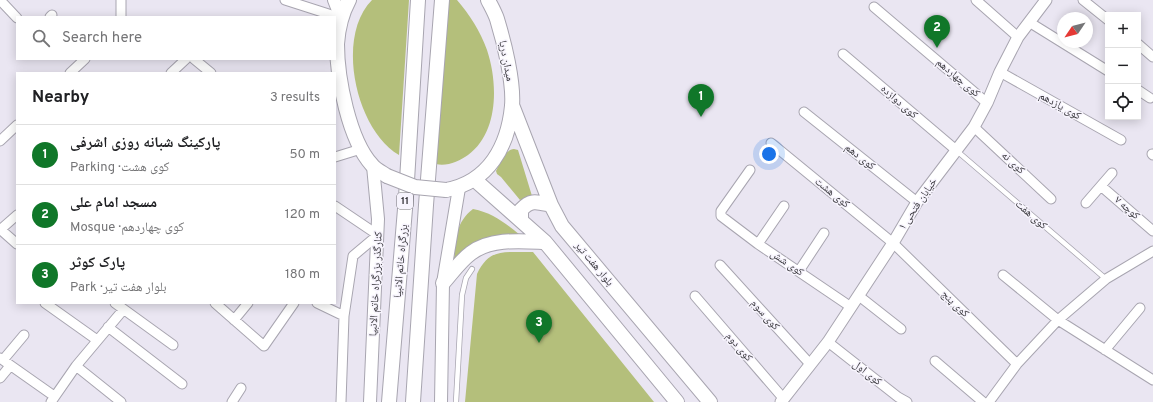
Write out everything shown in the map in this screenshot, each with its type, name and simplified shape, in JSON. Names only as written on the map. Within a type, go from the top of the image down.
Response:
[{"type":"main road","points":[[334,0],[341,18]]},
{"type":"main road","points":[[349,0],[341,18],[337,44],[340,78],[348,116],[361,149],[373,166],[388,176],[415,187],[452,189],[444,283],[441,402]]},
{"type":"main road","name":"بزرگراه خاتم الانبیا","points":[[389,402],[406,197],[418,0]]},
{"type":"main road","name":"بزرگراه خاتم الانبیا","points":[[414,402],[426,205],[442,0]]},
{"type":"main road","name":"میدان دریا","points":[[452,189],[475,180],[485,171],[499,152],[507,129],[512,105],[511,76],[497,18],[488,0]]},
{"type":"main road","name":"بلوار هفت تیر","points":[[512,105],[551,205],[562,226],[710,402]]},
{"type":"main road","name":"کنارگذر بزرگراه خاتم الانبیا","points":[[370,401],[378,235],[373,166]]},
{"type":"main road","points":[[475,180],[545,242],[677,402]]},
{"type":"main road","points":[[521,220],[521,210],[527,204],[536,201],[551,205]]},
{"type":"main road","points":[[444,283],[462,261],[472,252],[486,245],[521,241],[545,242]]},
{"type":"street","points":[[0,0],[16,17]]},
{"type":"street","points":[[121,16],[122,0]]},
{"type":"street","points":[[285,0],[335,16]]},
{"type":"street","points":[[976,0],[1018,37]]},
{"type":"street","name":"خیابان فتحی ۱","points":[[782,400],[828,342],[893,243],[917,202],[974,127],[1018,37],[1046,0]]},
{"type":"street","points":[[1083,0],[1105,18]]},
{"type":"street","name":"کوی چهاردهم","points":[[874,7],[987,102]]},
{"type":"street","points":[[336,16],[341,18]]},
{"type":"street","points":[[1029,22],[1105,69]]},
{"type":"street","points":[[1141,46],[1153,56]]},
{"type":"street","name":"کوی دوازده","points":[[843,54],[956,150]]},
{"type":"street","points":[[71,72],[84,60]]},
{"type":"street","points":[[172,72],[185,60]]},
{"type":"street","points":[[195,60],[210,72]]},
{"type":"street","name":"کوی یازدهم","points":[[1000,72],[1121,140]]},
{"type":"street","points":[[1141,92],[1150,98]]},
{"type":"street","name":"کوی دهم","points":[[804,112],[917,202]]},
{"type":"street","points":[[0,141],[16,126]]},
{"type":"street","name":"کوی نه","points":[[974,127],[1051,199]]},
{"type":"street","name":"کوی هشت","points":[[771,143],[893,243]]},
{"type":"street","points":[[336,157],[361,149]]},
{"type":"street","name":"کوی شش","points":[[750,170],[720,214],[758,244],[851,307]]},
{"type":"street","points":[[1086,202],[1112,173]]},
{"type":"street","name":"کوچه ۷","points":[[1101,186],[1153,231]]},
{"type":"street","points":[[758,244],[784,206]]},
{"type":"street","points":[[336,207],[378,235],[353,256],[344,316],[341,402]]},
{"type":"street","points":[[16,216],[0,230],[16,243]]},
{"type":"street","points":[[799,271],[824,233]]},
{"type":"street","name":"کوی پنج","points":[[893,243],[1017,364]]},
{"type":"street","points":[[989,402],[1017,364],[1058,320],[1106,279],[1152,253]]},
{"type":"street","name":"کوی سوم","points":[[720,265],[810,364]]},
{"type":"street","points":[[1003,274],[1058,320],[1153,380]]},
{"type":"street","name":"کوی دوم","points":[[695,296],[782,400]]},
{"type":"street","points":[[859,296],[900,329]]},
{"type":"street","points":[[46,304],[97,340]]},
{"type":"street","points":[[116,304],[173,345]]},
{"type":"street","points":[[216,304],[264,346],[293,304]]},
{"type":"street","points":[[234,320],[247,304]]},
{"type":"street","points":[[319,304],[344,316]]},
{"type":"street","points":[[1105,350],[1140,308]]},
{"type":"street","points":[[4,361],[53,399],[76,366],[123,310]]},
{"type":"street","points":[[108,327],[182,384]]},
{"type":"street","points":[[0,378],[4,361],[24,335]]},
{"type":"street","name":"کوی اول","points":[[828,342],[898,397],[907,402]]},
{"type":"street","points":[[934,361],[983,402]]},
{"type":"street","points":[[76,366],[118,401]]},
{"type":"street","points":[[232,402],[242,388]]},
{"type":"lane","name":"کوی هفت","points":[[956,150],[1106,279]]},
{"type":"lane","points":[[456,402],[462,295],[466,278],[472,268]]},
{"type":"green space","points":[[372,0],[409,0],[399,155],[384,143],[371,125],[362,105],[356,82],[353,59],[355,36],[361,16]]},
{"type":"green space","points":[[448,0],[457,0],[470,17],[481,36],[491,63],[494,92],[491,120],[486,134],[478,145],[468,155],[461,159],[453,163],[440,165],[436,164]]},
{"type":"green space","points":[[514,149],[518,150],[532,196],[520,200],[496,171],[505,154]]},
{"type":"green space","points":[[473,209],[493,216],[520,235],[455,261],[454,258],[460,225],[467,214]]},
{"type":"green space","points":[[507,252],[533,252],[654,402],[465,402],[477,274],[482,265],[494,255]]},
{"type":"place","name":"مسجد امام علی","points":[[937,48]]},
{"type":"place","name":"پارکینگ شبانه روزی اشرفی","points":[[701,117]]},
{"type":"place","name":"پارک کوثر","points":[[539,343]]}]
